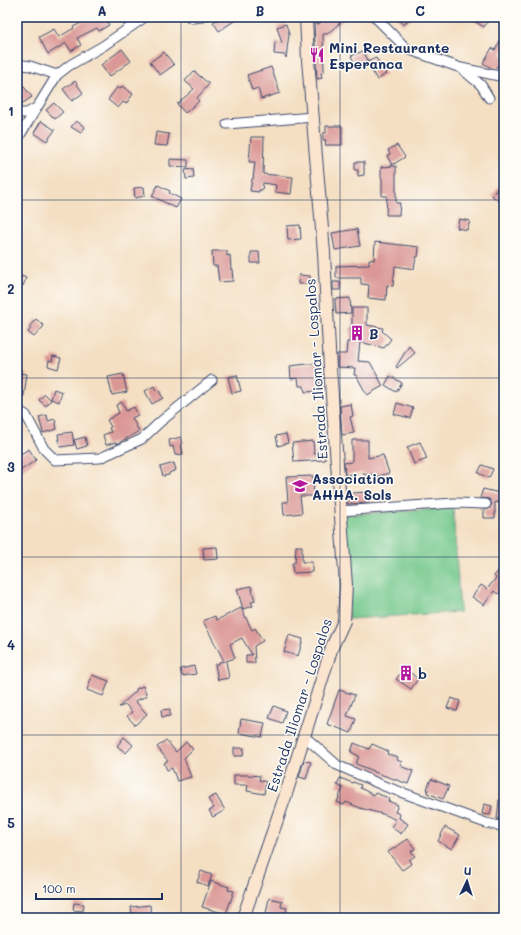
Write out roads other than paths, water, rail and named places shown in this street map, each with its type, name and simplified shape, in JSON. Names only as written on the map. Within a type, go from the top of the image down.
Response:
[{"type":"street","points":[[17,140],[57,75],[70,65],[103,46],[146,17]]},
{"type":"street","points":[[190,17],[203,17]]},
{"type":"street","name":"Estrada Iliomar - Lospalos","points":[[243,918],[286,794],[332,647],[344,621],[346,585],[306,17]]},
{"type":"street","points":[[375,17],[407,49],[461,68],[504,77]]},
{"type":"street","points":[[17,64],[30,66],[57,75]]},
{"type":"street","points":[[461,68],[481,85],[489,98]]},
{"type":"street","points":[[17,113],[27,113],[37,108]]},
{"type":"street","points":[[227,124],[313,117]]},
{"type":"street","points":[[17,410],[26,416],[44,449],[55,460],[100,458],[142,438],[212,380]]},
{"type":"street","points":[[340,511],[454,503],[486,504]]},
{"type":"street","points":[[304,736],[337,765],[384,786],[486,823],[504,827]]},
{"type":"place","name":"Mini Restaurante Esperanca","points":[[317,55]]},
{"type":"place","name":"B","points":[[357,333]]},
{"type":"place","name":"Association AHHA. Sols","points":[[300,486]]},
{"type":"place","name":"b","points":[[406,673]]}]
